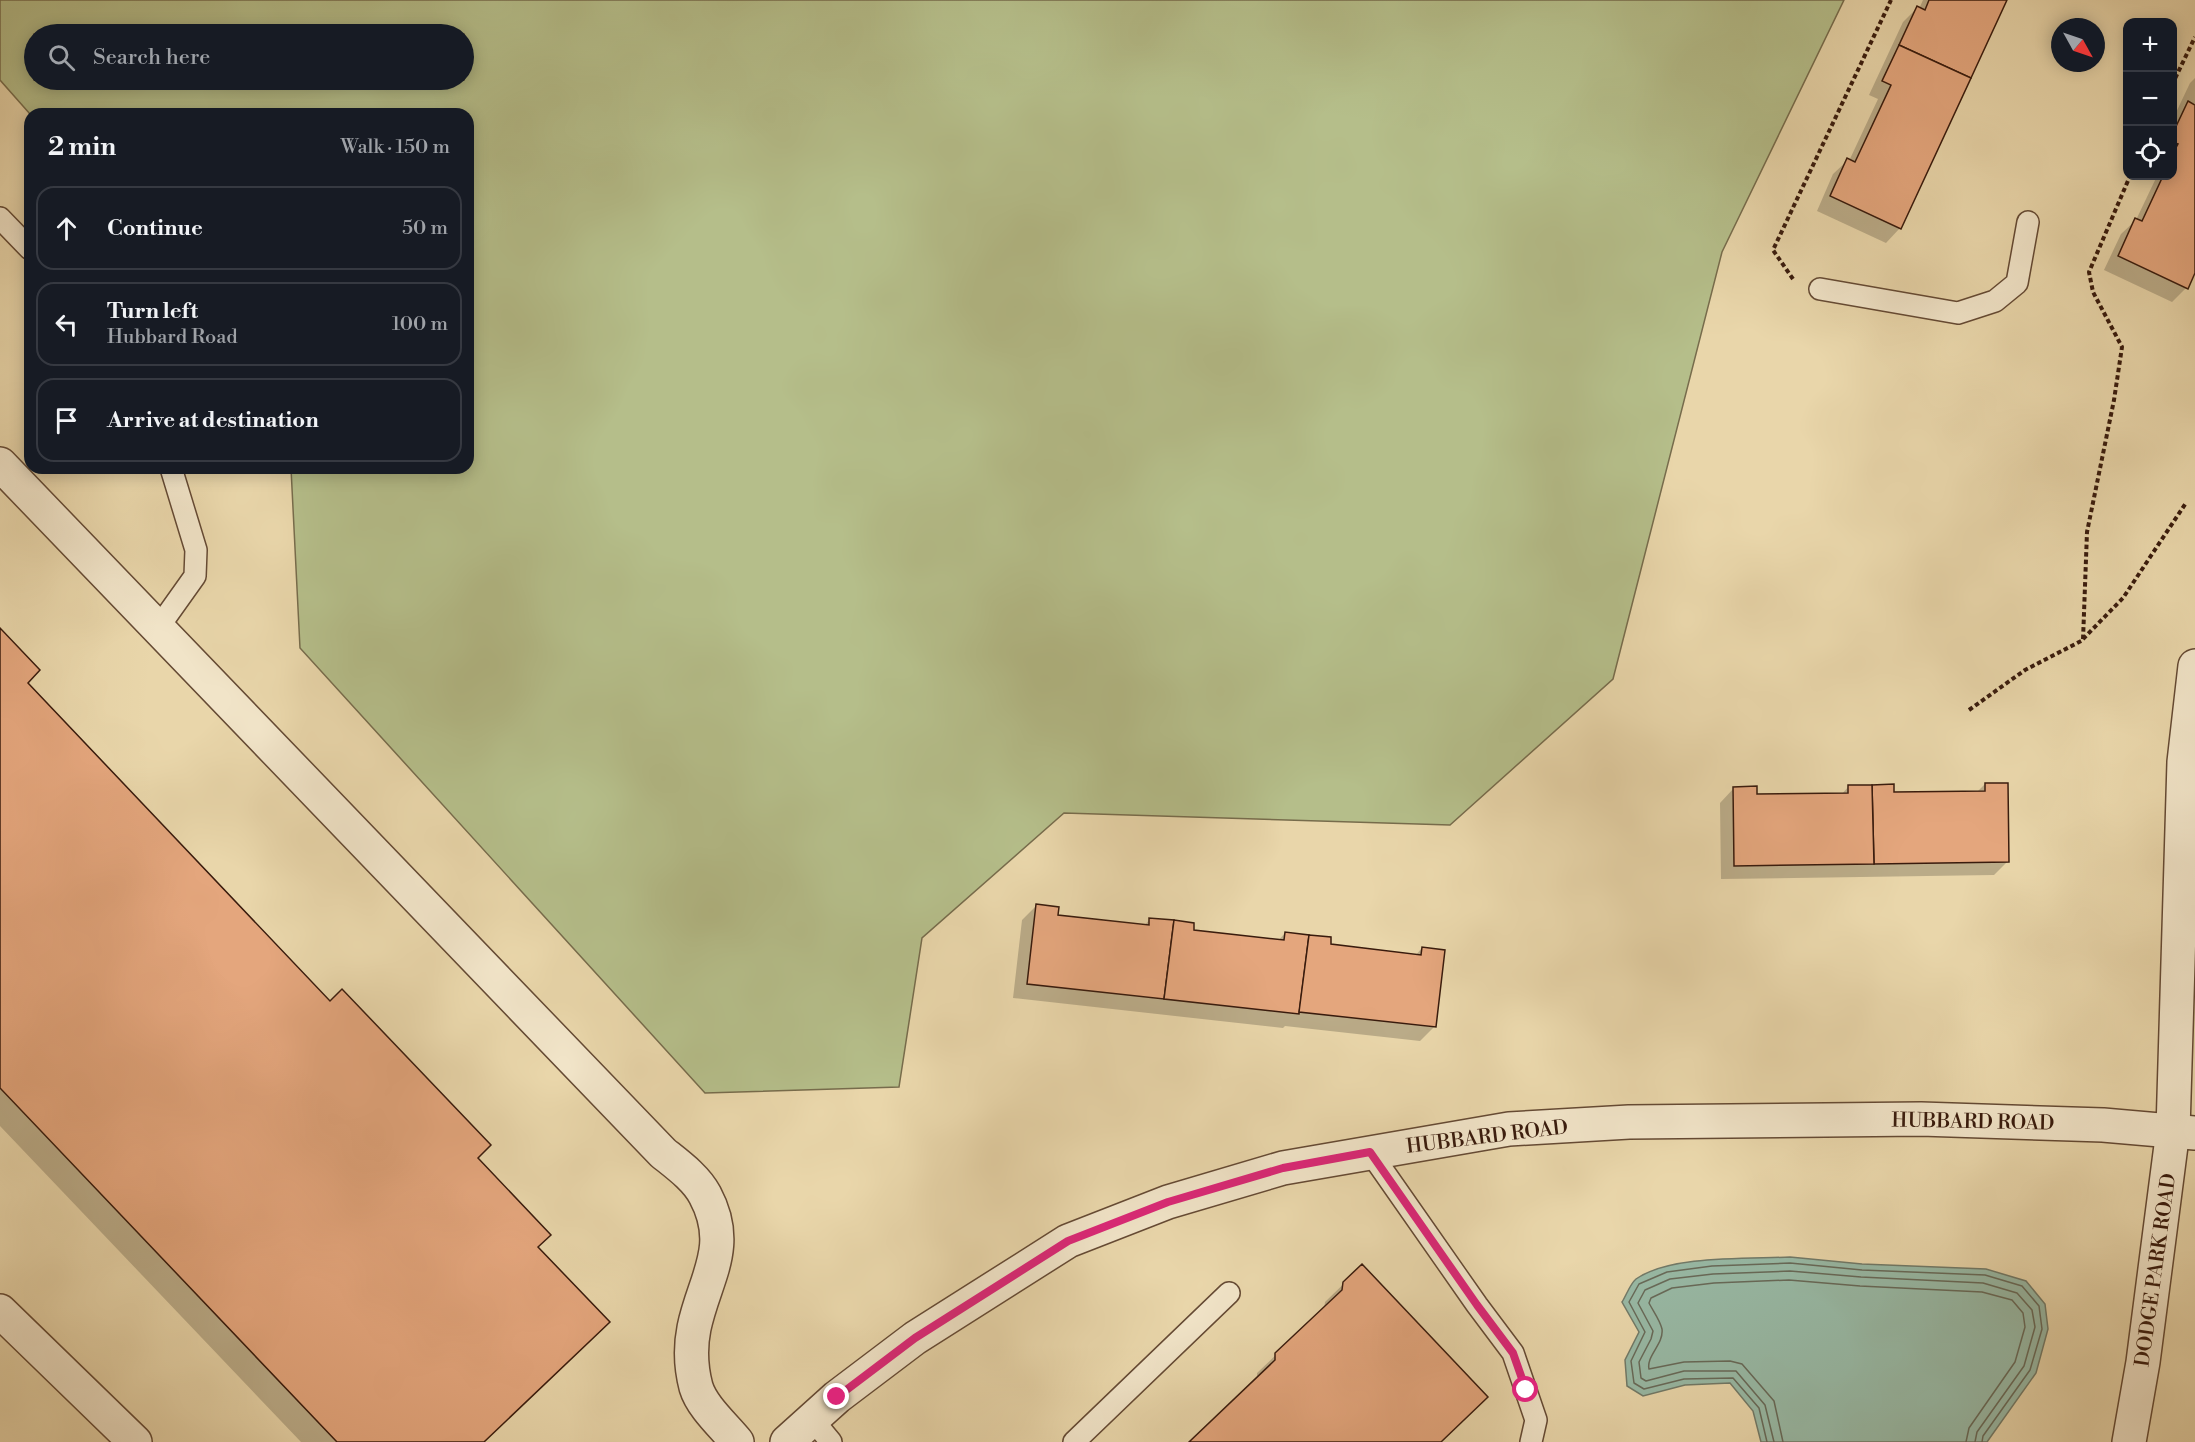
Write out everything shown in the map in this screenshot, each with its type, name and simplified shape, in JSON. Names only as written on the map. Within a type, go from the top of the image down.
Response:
[{"type":"street","points":[[0,464],[705,1195],[716,1228],[716,1260],[694,1327],[691,1359],[697,1389],[706,1405],[737,1442]]},
{"type":"street","name":"DODGE PARK ROAD","points":[[2129,1442],[2184,1132],[2184,762],[2195,666]]},
{"type":"street","name":"HUBBARD ROAD","points":[[786,1442],[822,1431],[837,1397],[915,1338],[1068,1241],[1168,1202],[1283,1168],[1509,1129],[1629,1122],[1921,1119],[2103,1125],[2184,1132]]},
{"type":"street","points":[[0,1311],[135,1442]]},
{"type":"lane","points":[[0,218],[24,243]]},
{"type":"lane","points":[[1820,289],[1958,313],[1995,301],[2017,283],[2028,222]]},
{"type":"lane","points":[[158,628],[195,576],[196,550],[173,474]]},
{"type":"lane","points":[[1370,1152],[1513,1353],[1536,1420],[1531,1442]]},
{"type":"lane","points":[[1074,1442],[1228,1293]]},
{"type":"path","points":[[1820,289],[1797,285],[1773,250],[1891,0]]},
{"type":"path","points":[[2177,75],[2195,37]]},
{"type":"path","points":[[2083,640],[2087,532],[2114,400],[2122,347],[2093,292],[2089,272],[2128,180]]},
{"type":"path","points":[[1969,710],[2025,670],[2083,640],[2123,598],[2186,503]]},
{"type":"green space","points":[[0,0],[1844,0],[1722,252],[1613,679],[1450,825],[1064,813],[922,938],[899,1087],[705,1093],[300,648],[291,474],[474,474],[474,108],[25,108],[0,80]]},
{"type":"water","points":[[1790,1257],[1862,1264],[1986,1269],[2026,1281],[2045,1304],[2048,1329],[2036,1373],[1987,1442],[1761,1442],[1753,1411],[1730,1383],[1685,1385],[1643,1396],[1627,1386],[1625,1360],[1639,1332],[1622,1302],[1636,1279],[1651,1271],[1689,1262]]},
{"type":"building","points":[[1929,0],[2007,0],[1971,78],[1899,45],[1917,6],[1925,10]]},
{"type":"building","points":[[1899,45],[1971,78],[1901,229],[1830,196],[1847,158],[1855,162],[1891,85],[1882,81]]},
{"type":"building","points":[[2188,101],[2195,105],[2195,273],[2188,289],[2118,256],[2135,218],[2142,221],[2161,180],[2177,180],[2177,124]]},
{"type":"building","points":[[0,628],[40,670],[28,683],[330,1001],[342,989],[491,1145],[478,1158],[551,1235],[538,1247],[610,1322],[484,1442],[337,1442],[0,1088]]},
{"type":"building","points":[[1985,783],[2008,783],[2009,862],[1874,864],[1872,785],[1894,784],[1894,792],[1985,791]]},
{"type":"building","points":[[1848,785],[1872,785],[1874,864],[1734,866],[1733,787],[1757,786],[1757,794],[1848,793]]},
{"type":"building","points":[[1036,904],[1059,907],[1058,915],[1149,925],[1149,918],[1174,920],[1164,999],[1027,984]]},
{"type":"building","points":[[1174,920],[1194,923],[1194,930],[1284,940],[1285,932],[1309,935],[1299,1014],[1164,999]]},
{"type":"building","points":[[1309,935],[1331,937],[1331,944],[1421,955],[1422,947],[1445,950],[1436,1027],[1299,1012]]},
{"type":"building","points":[[1362,1264],[1488,1397],[1441,1442],[1189,1442],[1275,1360],[1275,1353],[1342,1290],[1343,1282]]},
{"type":"route","points":[[837,1397],[915,1338],[1068,1241],[1168,1202],[1283,1168],[1370,1152],[1513,1353],[1526,1390]]}]
